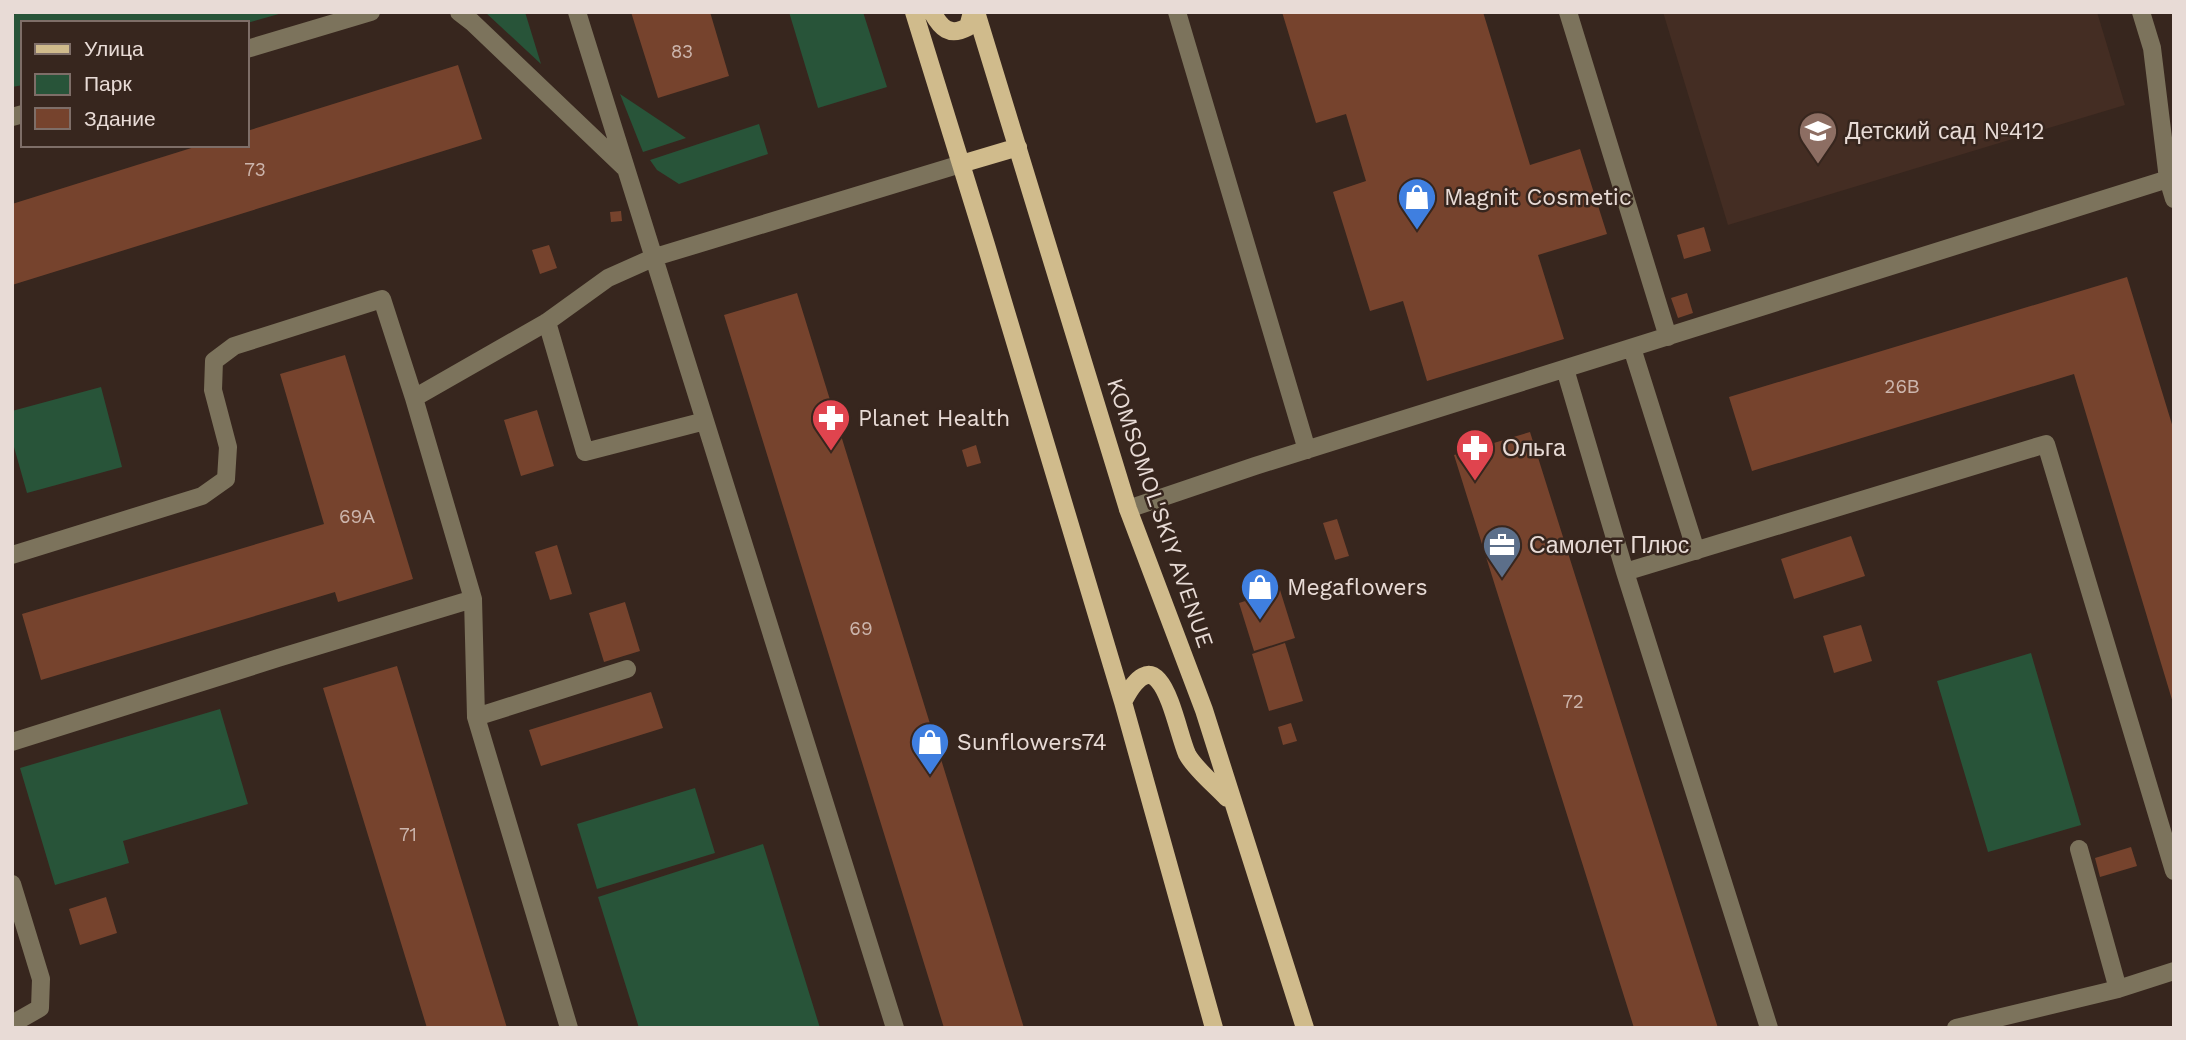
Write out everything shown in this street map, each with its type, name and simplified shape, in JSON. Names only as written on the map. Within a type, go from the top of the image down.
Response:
[{"type":"main road","points":[[914,12],[1123,702],[1214,1028]]},
{"type":"main road","points":[[932,12],[941,27],[950,32],[958,32],[968,27],[974,12]]},
{"type":"main road","name":"KOMSOMOL'SKIY AVENUE","points":[[974,12],[1128,509],[1204,710],[1305,1028]]},
{"type":"main road","points":[[961,164],[1018,147]]},
{"type":"main road","points":[[1123,702],[1132,684],[1140,677],[1150,675],[1160,680],[1169,696],[1188,756],[1232,803]]},
{"type":"lane","points":[[459,12],[627,169]]},
{"type":"lane","points":[[577,12],[895,1028]]},
{"type":"lane","points":[[1177,12],[1307,450]]},
{"type":"lane","points":[[1568,12],[1668,337]]},
{"type":"lane","points":[[2141,12],[2152,48],[2174,199]]},
{"type":"lane","points":[[248,49],[360,14]]},
{"type":"lane","points":[[414,398],[547,321],[608,278],[655,257],[961,164]]},
{"type":"lane","points":[[1128,509],[1307,450],[2171,181]]},
{"type":"lane","points":[[12,555],[202,496],[226,479],[228,447],[212,390],[214,361],[234,346],[382,299],[474,599],[477,718],[569,1028]]},
{"type":"lane","points":[[547,321],[585,452],[705,421]]},
{"type":"lane","points":[[1632,348],[1696,551]]},
{"type":"lane","points":[[1565,369],[1625,572],[1769,1028]]},
{"type":"lane","points":[[1625,572],[2046,444],[2174,871]]},
{"type":"lane","points":[[12,742],[474,599]]},
{"type":"lane","points":[[477,718],[627,668]]},
{"type":"lane","points":[[2079,849],[2118,989]]},
{"type":"lane","points":[[12,884],[41,979],[40,1008],[12,1024]]},
{"type":"lane","points":[[1956,1028],[2118,989],[2174,971]]},
{"type":"shaded area","name":"Детский сад №412","points":[[1663,12],[2097,12],[2125,105],[1728,225]]},
{"type":"green space","points":[[23,12],[286,12],[248,23],[21,21],[21,85],[12,87],[12,15]]},
{"type":"green space","points":[[485,12],[525,12],[541,64]]},
{"type":"green space","points":[[789,12],[863,12],[887,87],[818,108]]},
{"type":"green space","points":[[620,94],[686,138],[643,152]]},
{"type":"green space","points":[[759,124],[768,154],[679,184],[657,170],[650,160]]},
{"type":"green space","points":[[101,387],[122,467],[27,493],[12,440],[12,411]]},
{"type":"green space","points":[[2031,653],[2081,825],[1988,852],[1937,681]]},
{"type":"green space","points":[[220,709],[248,804],[123,841],[129,863],[55,885],[20,768]]},
{"type":"green space","points":[[695,788],[715,853],[597,889],[577,824]]},
{"type":"green space","points":[[763,844],[820,1028],[639,1028],[598,897]]},
{"type":"building","points":[[631,12],[710,12],[729,76],[658,98]]},
{"type":"building","points":[[1282,12],[1483,12],[1530,165],[1580,149],[1607,234],[1538,255],[1564,339],[1427,381],[1403,301],[1370,311],[1333,192],[1366,181],[1346,114],[1316,123]]},
{"type":"building","points":[[458,65],[482,139],[12,285],[12,204],[195,147],[248,147],[248,131]]},
{"type":"building","points":[[621,211],[622,221],[611,222],[610,212]]},
{"type":"building","points":[[1704,227],[1711,251],[1684,259],[1677,235]]},
{"type":"building","points":[[549,245],[557,268],[540,274],[532,250]]},
{"type":"building","points":[[2127,277],[2174,431],[2173,703],[2074,374],[1752,471],[1729,397]]},
{"type":"building","points":[[797,293],[1024,1028],[944,1028],[724,315]]},
{"type":"building","points":[[1687,293],[1693,313],[1678,318],[1671,298]]},
{"type":"building","points":[[345,355],[413,579],[338,602],[335,592],[41,680],[22,614],[324,524],[280,374]]},
{"type":"building","points":[[537,410],[554,466],[521,476],[504,420]]},
{"type":"building","points":[[1530,432],[1718,1028],[1634,1028],[1454,455]]},
{"type":"building","points":[[976,445],[981,463],[967,467],[962,450]]},
{"type":"building","points":[[1337,519],[1349,556],[1335,560],[1323,523]]},
{"type":"building","points":[[1851,536],[1865,576],[1794,599],[1781,559]]},
{"type":"building","points":[[557,545],[572,594],[550,600],[535,552]]},
{"type":"building","points":[[1280,590],[1295,638],[1254,651],[1239,603]]},
{"type":"building","points":[[625,602],[640,651],[604,662],[589,613]]},
{"type":"building","points":[[1861,625],[1872,661],[1834,673],[1823,636]]},
{"type":"building","points":[[1285,643],[1303,701],[1269,711],[1252,654]]},
{"type":"building","points":[[397,666],[507,1028],[427,1028],[323,688]]},
{"type":"building","points":[[651,692],[663,728],[541,766],[529,730]]},
{"type":"building","points":[[1291,723],[1297,741],[1283,745],[1278,727]]},
{"type":"building","points":[[2131,847],[2137,866],[2100,877],[2095,858]]},
{"type":"building","points":[[106,897],[117,933],[80,945],[69,909]]},
{"type":"place","name":"Детский сад №412","points":[[1818,165]]},
{"type":"place","name":"Magnit Cosmetic","points":[[1417,231]]},
{"type":"place","name":"Planet Health","points":[[831,452]]},
{"type":"place","name":"Ольга","points":[[1475,482]]},
{"type":"place","name":"Самолет Плюс","points":[[1502,579]]},
{"type":"place","name":"Megaflowers","points":[[1260,621]]},
{"type":"place","name":"Sunflowers74","points":[[930,776]]}]
